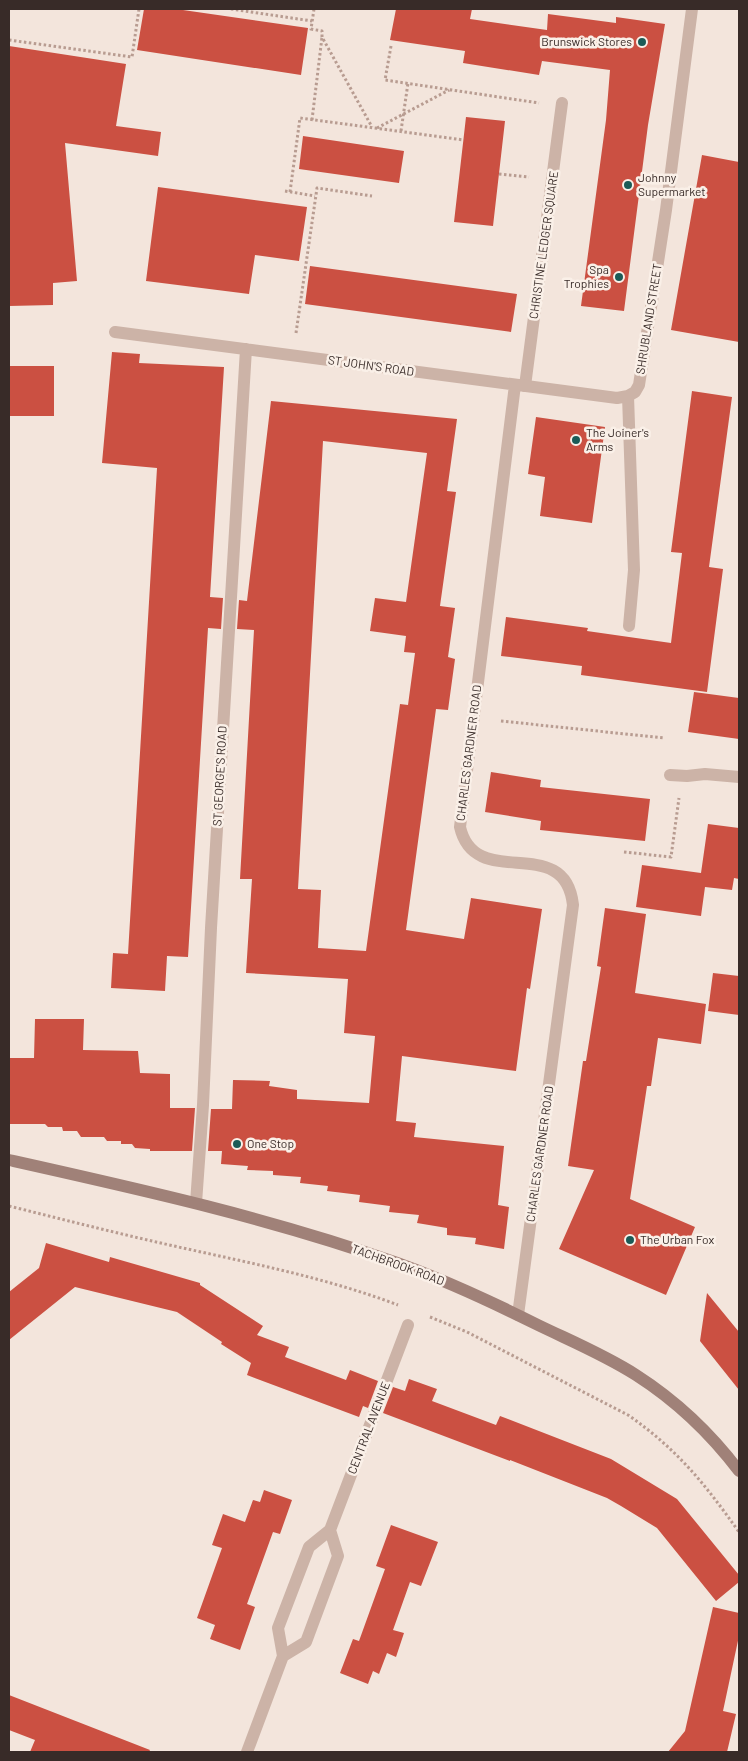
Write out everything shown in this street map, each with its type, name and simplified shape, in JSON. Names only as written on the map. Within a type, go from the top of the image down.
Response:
[{"type":"main road","name":"TACHBROOK ROAD","points":[[9,1160],[196,1203],[324,1238],[399,1264],[518,1314],[604,1357],[653,1387],[690,1417],[739,1471]]},
{"type":"street","name":"SHRUBLAND STREET","points":[[628,396],[635,392],[639,386],[666,210],[692,9]]},
{"type":"street","name":"CHRISTINE LEDGER SQUARE","points":[[520,385],[562,103]]},
{"type":"street","name":"ST JOHN'S ROAD","points":[[115,332],[616,398],[628,396]]},
{"type":"street","name":"ST GEORGE'S ROAD","points":[[196,1203],[246,349]]},
{"type":"street","name":"CHARLES GARDNER ROAD","points":[[518,1314],[573,905],[569,886],[563,877],[551,869],[540,865],[488,860],[466,845],[460,827],[520,385]]},
{"type":"street","points":[[628,396],[634,570],[629,626]]},
{"type":"street","points":[[670,775],[705,774],[739,777]]},
{"type":"street","name":"CENTRAL AVENUE","points":[[330,1530],[408,1325]]},
{"type":"street","points":[[247,1752],[283,1656],[278,1628],[281,1619],[309,1547],[330,1530],[338,1556],[306,1642],[283,1656]]},
{"type":"path","points":[[9,40],[132,57],[139,9]]},
{"type":"path","points":[[230,9],[312,21]]},
{"type":"path","points":[[312,120],[322,36],[322,31],[311,29],[314,9]]},
{"type":"path","points":[[322,36],[374,128]]},
{"type":"path","points":[[391,46],[385,80],[536,103]]},
{"type":"path","points":[[401,131],[408,84]]},
{"type":"path","points":[[374,128],[449,90]]},
{"type":"path","points":[[290,192],[300,118],[464,140]]},
{"type":"path","points":[[499,174],[532,177]]},
{"type":"path","points":[[297,326],[316,188],[372,196]]},
{"type":"path","points":[[285,191],[315,196]]},
{"type":"path","points":[[501,721],[664,738]]},
{"type":"path","points":[[624,852],[671,857],[679,798]]},
{"type":"path","points":[[9,1206],[259,1264],[351,1289],[398,1305]]},
{"type":"path","points":[[429,1316],[467,1332],[634,1420],[664,1442],[690,1467],[739,1532]]},
{"type":"building","points":[[144,9],[176,9],[308,28],[301,75],[137,50]]},
{"type":"building","points":[[396,9],[472,9],[470,19],[547,30],[548,14],[616,23],[616,17],[665,24],[648,125],[624,311],[581,306],[606,120],[610,70],[542,61],[539,75],[463,63],[465,51],[390,40]]},
{"type":"building","points":[[9,46],[126,64],[116,126],[161,132],[158,156],[65,143],[77,281],[53,283],[53,305],[9,306]]},
{"type":"building","points":[[466,117],[505,121],[493,226],[454,222]]},
{"type":"building","points":[[303,136],[404,151],[399,183],[299,169]]},
{"type":"building","points":[[702,155],[739,162],[739,342],[671,330]]},
{"type":"building","points":[[158,187],[307,207],[299,261],[255,255],[249,294],[146,281]]},
{"type":"building","points":[[310,266],[517,294],[511,332],[305,304]]},
{"type":"building","points":[[112,352],[140,354],[139,363],[224,367],[210,597],[223,598],[221,629],[208,628],[188,957],[167,956],[165,991],[111,988],[113,953],[128,954],[157,468],[102,463]]},
{"type":"building","points":[[9,366],[54,366],[54,416],[9,416]]},
{"type":"building","points":[[692,391],[732,397],[709,567],[723,569],[707,692],[581,675],[582,666],[501,656],[506,617],[588,628],[587,631],[671,643],[682,553],[671,552]]},
{"type":"building","points":[[271,401],[457,419],[447,491],[456,492],[440,606],[455,608],[448,657],[455,659],[448,710],[436,709],[406,930],[464,939],[471,898],[542,909],[530,989],[527,988],[516,1071],[402,1056],[396,1121],[416,1123],[414,1137],[504,1146],[498,1205],[509,1207],[504,1249],[475,1244],[476,1238],[447,1235],[447,1228],[417,1223],[419,1215],[389,1212],[390,1206],[359,1202],[360,1195],[327,1191],[328,1186],[300,1183],[301,1177],[273,1175],[273,1171],[247,1170],[248,1166],[221,1164],[222,1151],[208,1151],[211,1109],[232,1109],[233,1080],[270,1081],[269,1086],[297,1090],[297,1099],[369,1103],[375,1036],[344,1033],[348,979],[246,973],[252,879],[240,879],[254,630],[237,629],[239,600],[247,601]],"holes":[[[323,441],[427,453],[406,602],[375,598],[370,631],[406,636],[404,652],[415,653],[408,705],[400,704],[366,951],[318,948],[321,890],[298,889]]]},
{"type":"building","points":[[536,417],[605,427],[592,523],[540,516],[545,477],[528,474]]},
{"type":"building","points":[[694,692],[739,698],[739,739],[688,732]]},
{"type":"building","points":[[491,772],[541,780],[540,787],[650,799],[645,841],[540,830],[541,821],[485,812]]},
{"type":"building","points":[[708,824],[739,828],[739,879],[734,878],[732,890],[705,887],[701,916],[636,907],[642,865],[701,873]]},
{"type":"building","points":[[605,908],[646,914],[635,993],[706,1004],[701,1044],[658,1038],[651,1086],[647,1086],[630,1199],[695,1227],[666,1295],[559,1249],[594,1170],[568,1166],[583,1061],[586,1061],[601,967],[597,966]]},
{"type":"building","points":[[713,973],[739,976],[739,1015],[708,1011]]},
{"type":"building","points":[[35,1019],[84,1019],[83,1050],[138,1051],[140,1073],[170,1074],[170,1108],[195,1108],[192,1151],[150,1151],[150,1149],[135,1148],[132,1144],[121,1144],[121,1141],[107,1141],[104,1137],[81,1137],[77,1131],[63,1131],[62,1127],[48,1127],[45,1124],[9,1124],[9,1058],[34,1058]]},
{"type":"building","points":[[46,1243],[109,1262],[110,1257],[200,1283],[200,1285],[263,1326],[257,1335],[289,1347],[285,1357],[346,1380],[350,1370],[378,1381],[368,1408],[363,1406],[359,1417],[247,1375],[251,1363],[177,1312],[75,1287],[9,1340],[9,1292],[39,1268]]},
{"type":"building","points":[[707,1293],[739,1332],[739,1390],[700,1341]]},
{"type":"building","points":[[409,1379],[437,1389],[432,1401],[496,1425],[500,1416],[611,1459],[677,1499],[739,1575],[739,1582],[716,1601],[657,1528],[607,1498],[383,1413],[393,1387],[405,1391]]},
{"type":"building","points":[[264,1490],[292,1500],[280,1534],[273,1532],[247,1604],[255,1607],[240,1650],[210,1639],[215,1625],[197,1618],[222,1548],[212,1545],[223,1514],[245,1522],[253,1500],[260,1502]]},
{"type":"building","points":[[391,1525],[438,1542],[421,1586],[410,1582],[393,1630],[404,1633],[396,1657],[387,1653],[379,1674],[373,1671],[368,1684],[340,1673],[353,1639],[359,1641],[385,1569],[376,1566]]},
{"type":"building","points":[[713,1607],[739,1613],[739,1636],[723,1711],[736,1714],[727,1752],[668,1752],[685,1731]]},
{"type":"building","points":[[9,1695],[150,1750],[149,1752],[30,1752],[35,1740],[9,1730]]},
{"type":"place","name":"Brunswick Stores","points":[[642,42]]},
{"type":"place","name":"Johnny Supermarket","points":[[628,185]]},
{"type":"place","name":"Spa Trophies","points":[[619,277]]},
{"type":"place","name":"The Joiner's Arms","points":[[576,440]]},
{"type":"place","name":"One Stop","points":[[237,1144]]},
{"type":"place","name":"The Urban Fox","points":[[630,1240]]}]
